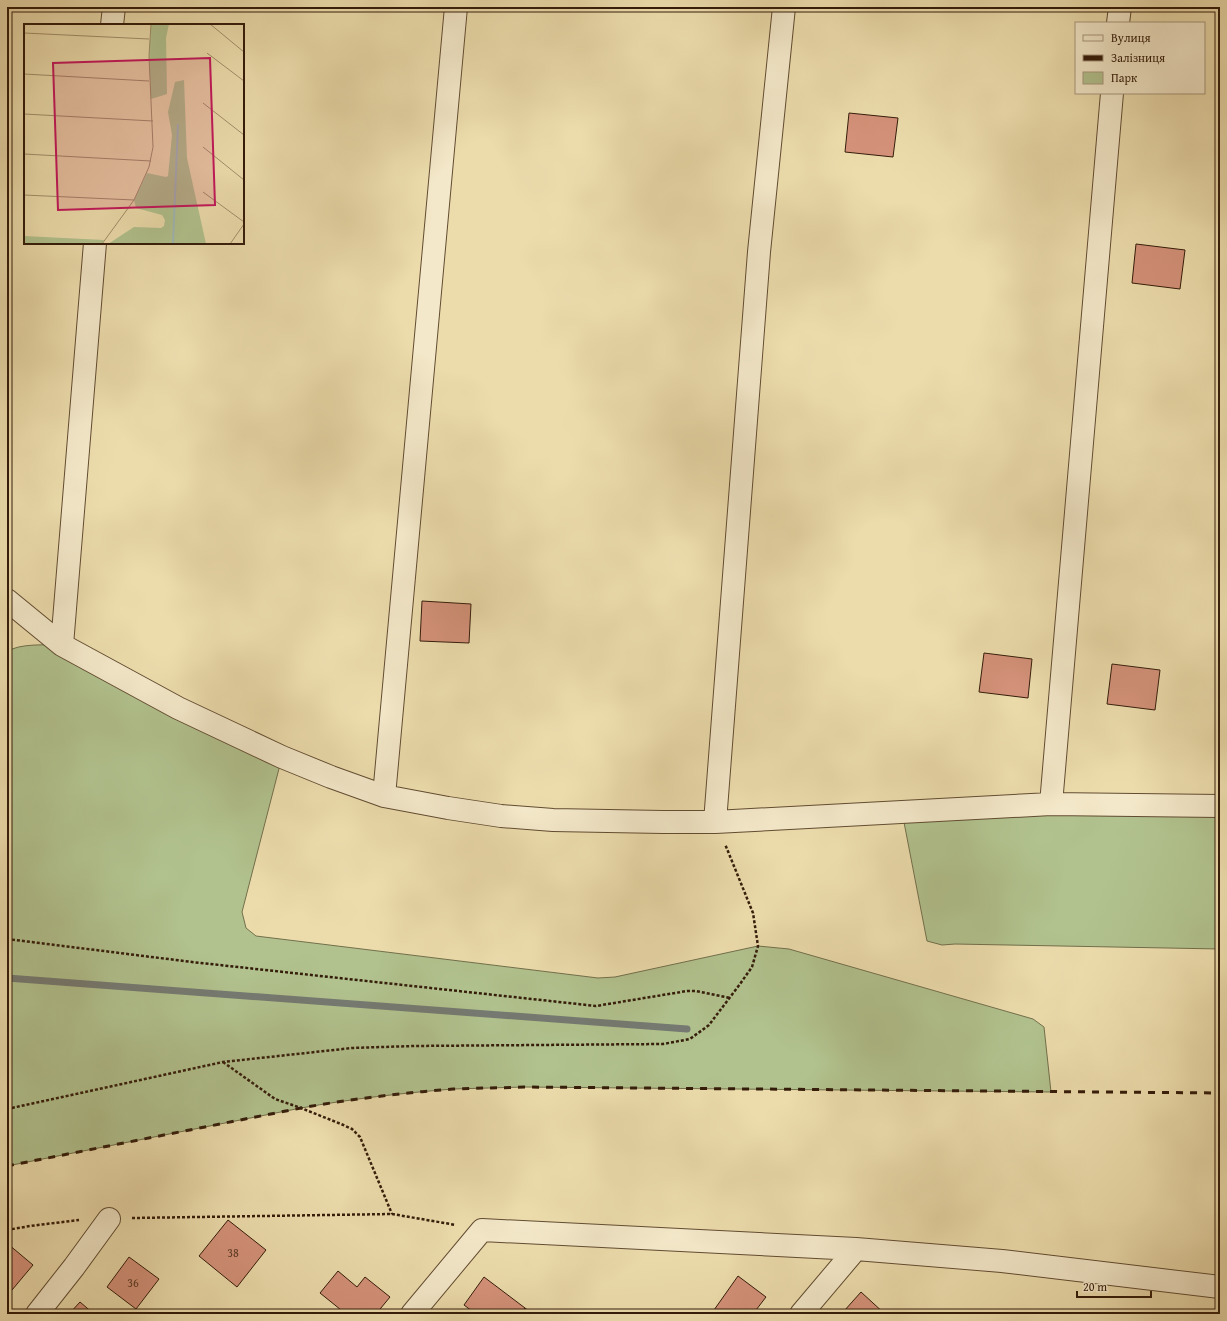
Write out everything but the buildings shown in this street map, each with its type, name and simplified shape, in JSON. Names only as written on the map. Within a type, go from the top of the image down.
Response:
[{"type":"street","points":[[112,24],[114,7]]},
{"type":"street","points":[[384,796],[456,7]]},
{"type":"street","points":[[715,822],[759,252],[784,7]]},
{"type":"street","points":[[1118,22],[1120,7]]},
{"type":"street","points":[[1051,804],[1112,94]]},
{"type":"street","points":[[62,645],[95,244]]},
{"type":"street","points":[[7,600],[62,645],[178,708],[282,757],[331,777],[384,796],[448,808],[502,816],[553,820],[715,822],[1051,804],[1220,806]]},
{"type":"street","points":[[37,1314],[110,1219]]},
{"type":"street","points":[[412,1314],[482,1230],[856,1249],[1002,1261],[1220,1287]]},
{"type":"street","points":[[801,1314],[856,1249]]},
{"type":"path","points":[[7,1109],[224,1062],[352,1048],[413,1046],[663,1044],[690,1039],[709,1025],[730,998],[752,967],[758,946],[753,914],[715,822]]},
{"type":"path","points":[[7,940],[192,962],[596,1006],[687,991],[696,991],[730,998]]},
{"type":"path","points":[[224,1062],[275,1099],[352,1129],[360,1137],[392,1214]]},
{"type":"path","points":[[7,1230],[66,1221],[110,1219],[392,1214],[482,1230]]},
{"type":"green space","points":[[62,645],[282,757],[242,912],[246,928],[256,936],[598,978],[615,977],[758,946],[789,949],[1033,1019],[1044,1027],[1051,1092],[524,1087],[453,1089],[415,1092],[301,1108],[7,1166],[7,652],[18,647],[25,646]]},
{"type":"green space","points":[[1220,806],[1220,949],[942,945],[927,941],[902,812]]},
{"type":"waterway","points":[[7,978],[687,1029]]},
{"type":"railway","points":[[7,1166],[301,1108],[415,1092],[453,1089],[524,1087],[1220,1093]]}]
